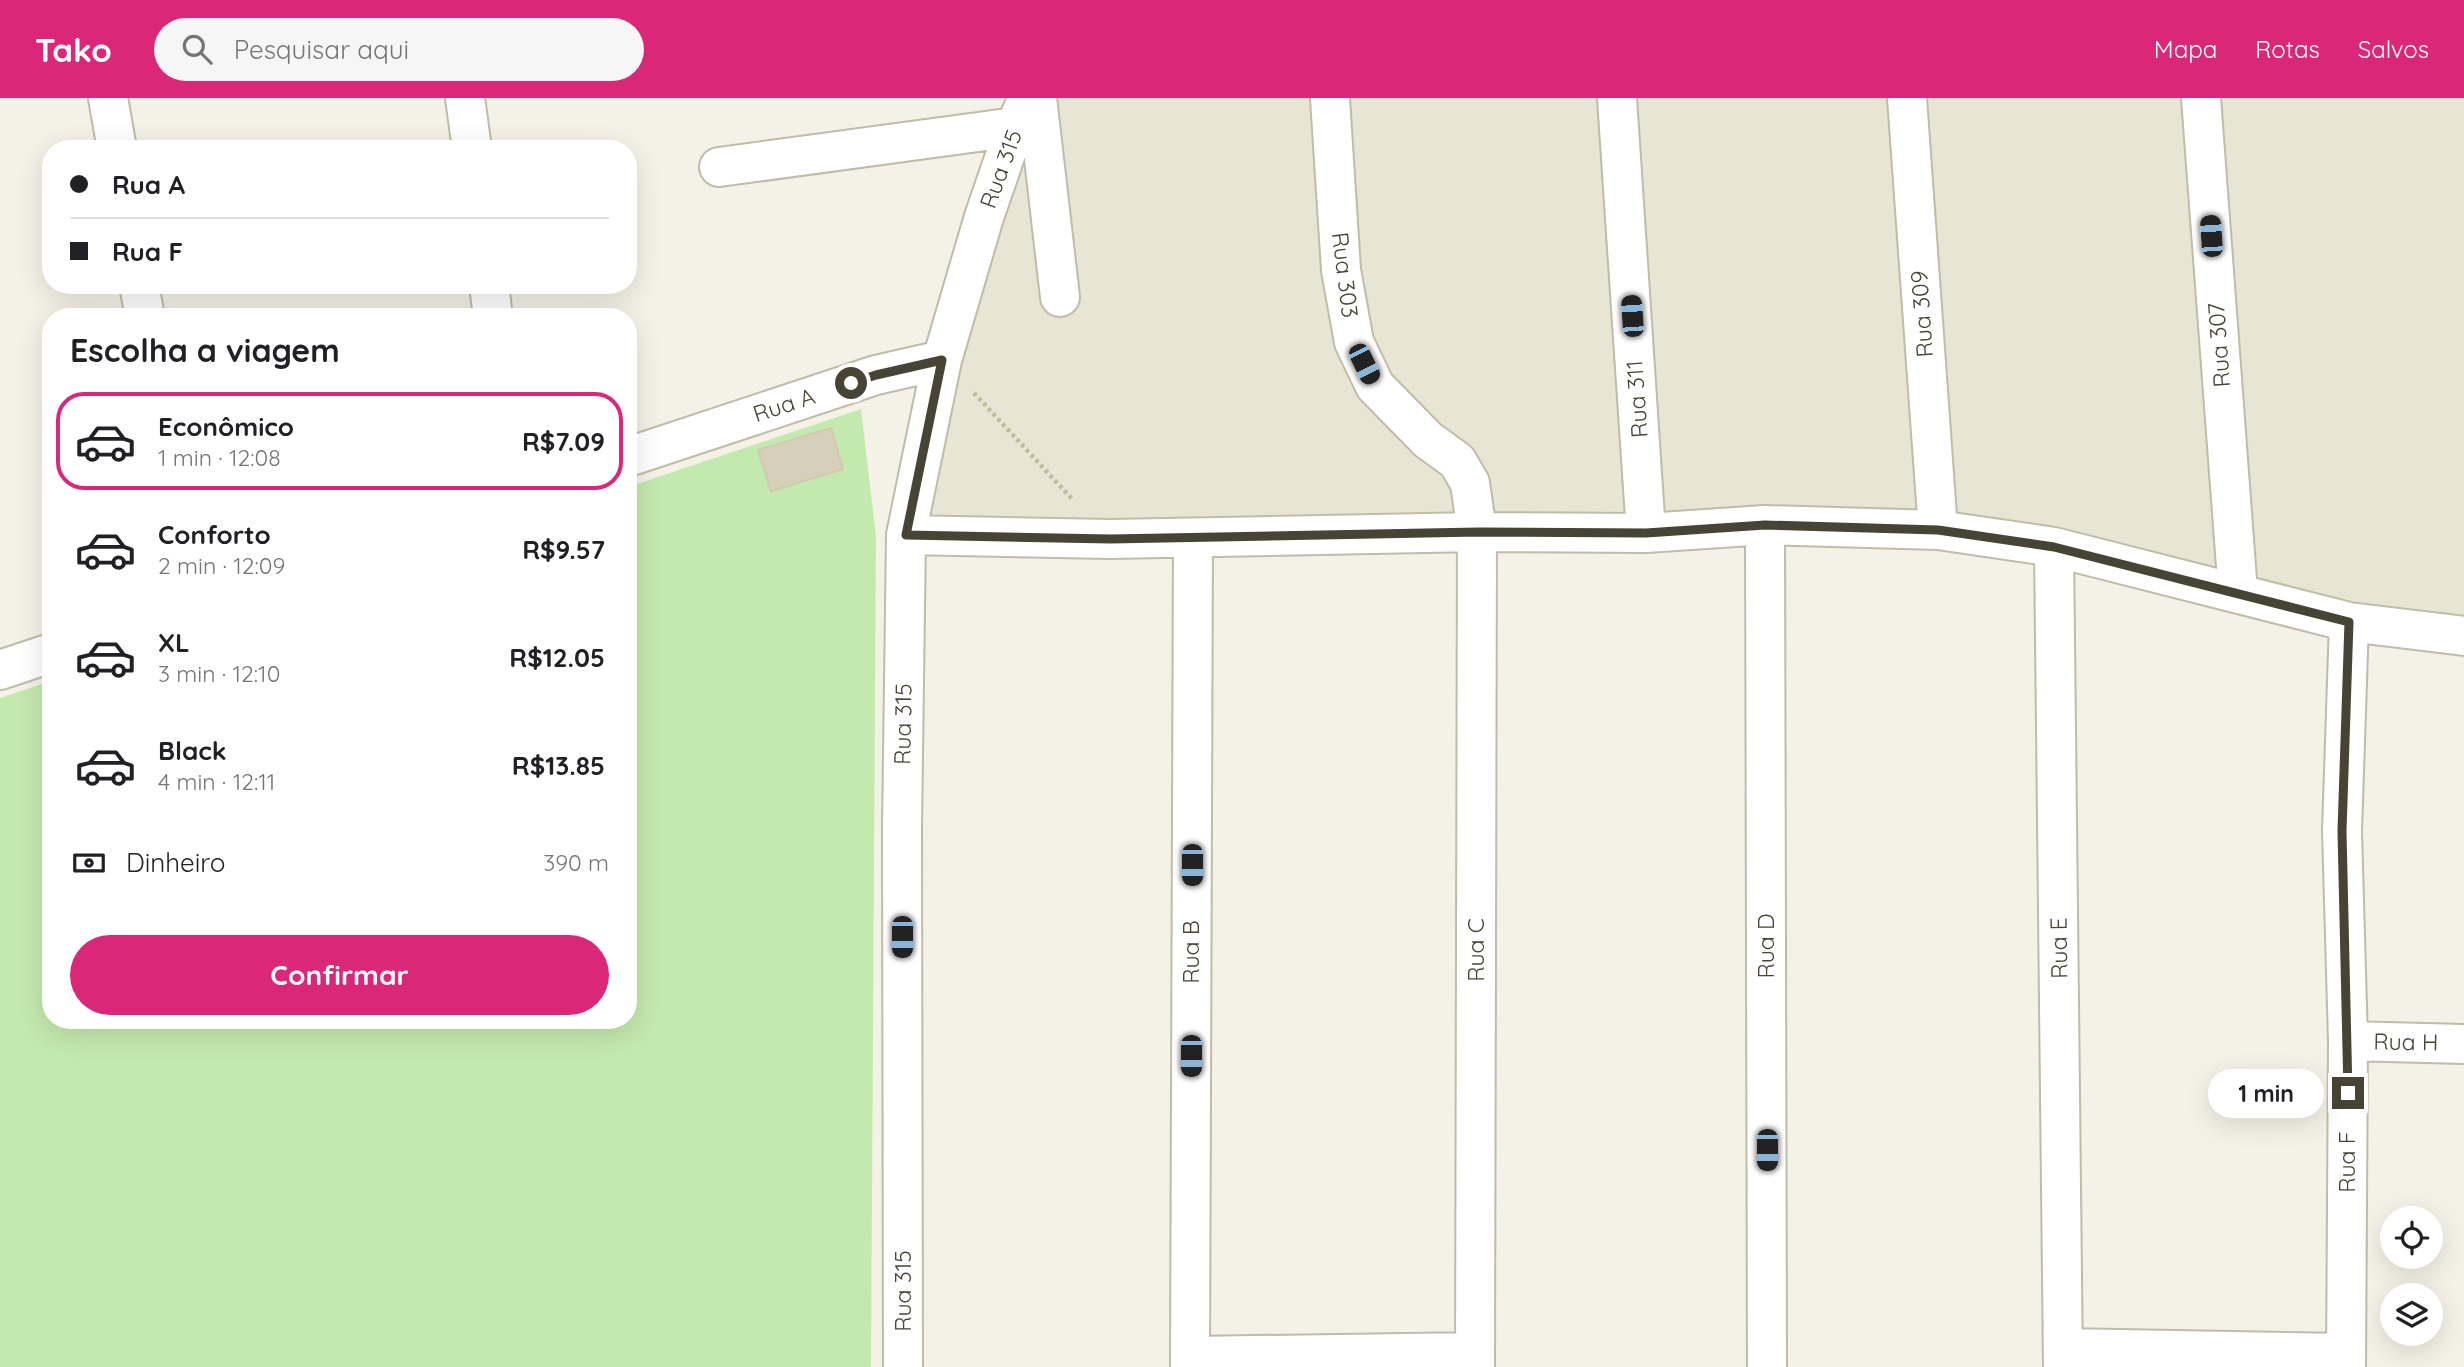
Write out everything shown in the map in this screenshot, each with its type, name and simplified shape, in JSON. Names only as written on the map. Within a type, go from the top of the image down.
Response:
[{"type":"street","points":[[108,98],[115,140]]},
{"type":"street","points":[[466,98],[471,140]]},
{"type":"street","name":"Rua 303","points":[[1330,98],[1341,270],[1354,342],[1375,386],[1428,440],[1457,461],[1470,484],[1478,532]]},
{"type":"street","name":"Rua 311","points":[[1617,98],[1646,533]]},
{"type":"street","name":"Rua 309","points":[[1907,98],[1938,530]]},
{"type":"street","name":"Rua 307","points":[[2201,98],[2238,593]]},
{"type":"street","points":[[719,167],[1027,108]]},
{"type":"street","name":"Rua 315","points":[[1027,108],[1060,296]]},
{"type":"street","name":"Rua 315","points":[[903,1367],[902,829],[906,535],[942,360],[984,217],[1027,108]]},
{"type":"street","name":"Rua A","points":[[637,454],[876,375],[942,360]]},
{"type":"street","points":[[906,535],[1110,539],[1478,532],[1646,533],[1765,525],[1938,530],[2054,547],[2349,622],[2464,636]]},
{"type":"street","name":"Rua D","points":[[1765,525],[1767,1367]]},
{"type":"street","name":"Rua C","points":[[1475,1360],[1478,532]]},
{"type":"street","name":"Rua B","points":[[1190,1361],[1193,538]]},
{"type":"street","name":"Rua E","points":[[2054,547],[2063,1358],[2346,1360]]},
{"type":"street","name":"Rua F","points":[[2346,1360],[2348,1041],[2342,831],[2349,622]]},
{"type":"street","points":[[0,670],[42,656]]},
{"type":"street","name":"Rua H","points":[[2348,1041],[2464,1044]]},
{"type":"street","points":[[1190,1361],[1475,1360]]},
{"type":"path","points":[[942,360],[1110,539]]},
{"type":"shaded area","points":[[1028,98],[2464,98],[2464,636],[2054,547],[906,535]]},
{"type":"green space","points":[[861,409],[876,536],[871,1367],[0,1367],[0,698],[42,684],[42,1029],[637,1029],[637,484]]},
{"type":"building","points":[[831,428],[843,469],[771,491],[758,450]]},
{"type":"route","points":[[851,383],[942,360],[906,535],[1110,539],[1478,532],[1646,533],[1765,525],[1938,530],[2054,547],[2349,622],[2342,831],[2348,1093]]}]
